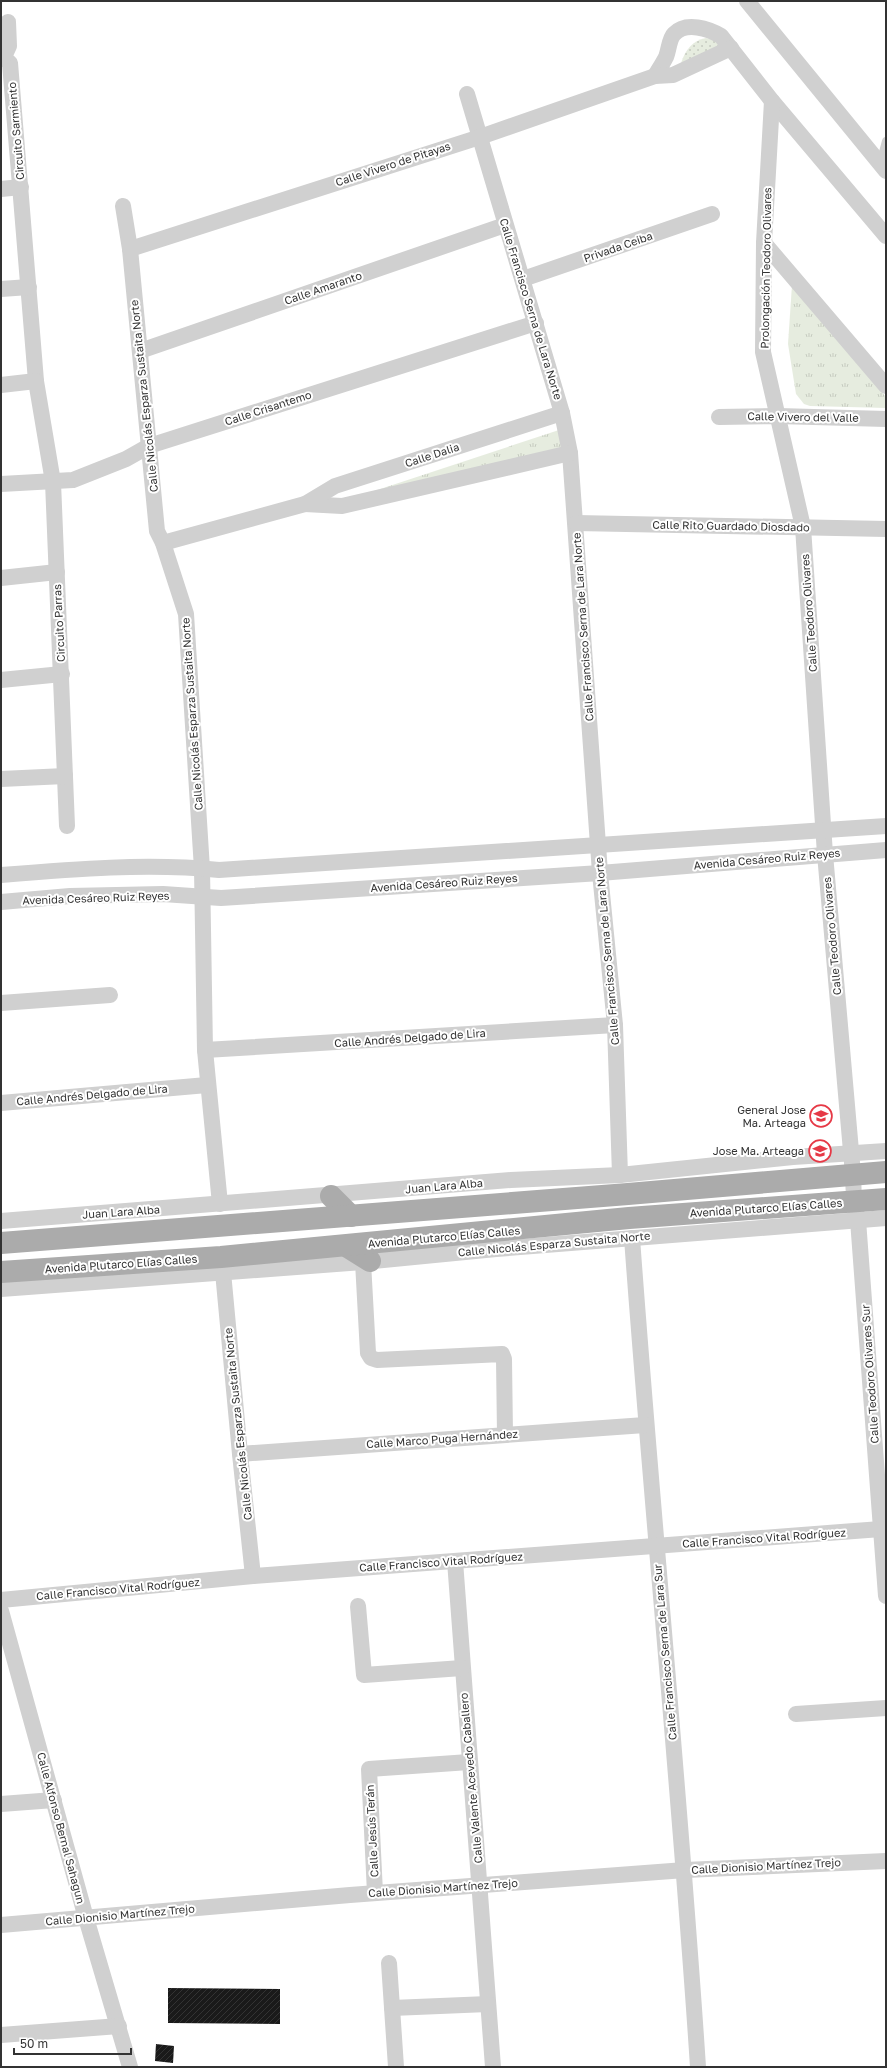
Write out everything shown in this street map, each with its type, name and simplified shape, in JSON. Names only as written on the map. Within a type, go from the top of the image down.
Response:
[{"type":"main road","points":[[1,1243],[513,1203],[852,1164],[886,1172]]},
{"type":"main road","points":[[331,1196],[351,1216]]},
{"type":"main road","name":"Avenida Plutarco Elías Calles","points":[[1,1272],[221,1257],[630,1218],[856,1211],[886,1199]]},
{"type":"main road","points":[[496,1249],[523,1229]]},
{"type":"main road","points":[[346,1246],[367,1261]]},
{"type":"street","points":[[747,1],[883,167]]},
{"type":"street","points":[[3,57],[10,46],[8,22]]},
{"type":"street","points":[[655,76],[666,56],[674,34],[684,28],[710,30],[720,36],[772,101],[886,236]]},
{"type":"street","name":"Calle Vivero de Pitayas","points":[[130,249],[480,137],[655,76],[673,75],[731,48]]},
{"type":"street","name":"Circuito Sarmiento","points":[[3,57],[10,63],[36,381],[53,482]]},
{"type":"street","name":"Calle Francisco Serna de Lara Norte","points":[[467,94],[505,225],[524,279],[562,413],[570,453],[600,874],[614,1025],[620,1175]]},
{"type":"street","name":"Prolongación Teodoro Olivares","points":[[772,101],[764,243],[763,352],[803,527]]},
{"type":"street","name":"Circuito Sarmiento","points":[[1,189],[21,187]]},
{"type":"street","name":"Calle Nicolás Esparza Sustaita Norte","points":[[123,206],[130,249],[157,531],[163,543],[186,614],[202,869],[207,1085],[220,1204]]},
{"type":"street","name":"Privada Ceiba","points":[[524,279],[712,214]]},
{"type":"street","name":"Calle Amaranto","points":[[140,351],[505,225]]},
{"type":"street","points":[[764,243],[886,386]]},
{"type":"street","points":[[1,289],[29,287]]},
{"type":"street","name":"Calle Crisantemo","points":[[1,484],[73,480],[126,459],[149,446],[536,323]]},
{"type":"street","points":[[1,385],[36,381]]},
{"type":"street","name":"Calle Dalia","points":[[163,543],[305,504],[335,486],[562,413]]},
{"type":"street","name":"Calle Vivero del Valle","points":[[719,416],[778,416],[886,420]]},
{"type":"street","name":"Calle Dalia","points":[[305,504],[342,506],[570,453]]},
{"type":"street","name":"Circuito Parras","points":[[53,482],[67,826]]},
{"type":"street","name":"Calle Rito Guardado Diosdado","points":[[576,523],[886,529]]},
{"type":"street","name":"Calle Teodoro Olivares","points":[[803,527],[825,854],[856,1211]]},
{"type":"street","name":"Circuito Parras","points":[[1,578],[56,572]]},
{"type":"street","name":"Circuito Parras","points":[[1,680],[62,674]]},
{"type":"street","points":[[1,779],[65,776]]},
{"type":"street","name":"Avenida Cesáreo Ruiz Reyes","points":[[1,875],[80,869],[162,866],[219,870],[824,832],[886,826]]},
{"type":"street","name":"Avenida Cesáreo Ruiz Reyes","points":[[1,902],[70,896],[163,894],[221,898],[600,874],[886,850]]},
{"type":"street","points":[[1,1003],[110,995]]},
{"type":"street","name":"Calle Andrés Delgado de Lira","points":[[205,1050],[614,1025]]},
{"type":"street","name":"Calle Andrés Delgado de Lira","points":[[1,1103],[207,1085]]},
{"type":"street","name":"Juan Lara Alba","points":[[1,1221],[331,1196],[511,1180],[620,1175],[793,1157],[852,1164],[886,1151]]},
{"type":"street","points":[[511,1180],[513,1203]]},
{"type":"street","name":"Calle Nicolás Esparza Sustaita Norte","points":[[1,1289],[367,1261],[632,1238],[856,1211],[886,1218]]},
{"type":"street","name":"Calle Teodoro Olivares Sur","points":[[856,1211],[886,1596]]},
{"type":"street","name":"Calle Francisco Serna de Lara Sur","points":[[632,1238],[645,1424],[685,1870],[698,2067]]},
{"type":"street","points":[[367,1261],[368,1353],[371,1358],[377,1360],[502,1354],[504,1360],[505,1435]]},
{"type":"street","name":"Calle Nicolás Esparza Sustaita Norte","points":[[223,1272],[253,1576]]},
{"type":"street","name":"Calle Marco Puga Hernández","points":[[240,1454],[645,1424]]},
{"type":"street","name":"Calle Francisco Vital Rodríguez","points":[[1,1600],[253,1576],[881,1529]]},
{"type":"street","name":"Calle Valente Acevedo Caballero","points":[[455,1561],[493,2067]]},
{"type":"street","points":[[358,1606],[364,1675],[462,1668]]},
{"type":"street","name":"Calle Alfonso Bernal Sahagun","points":[[1,1611],[86,1918],[130,2067]]},
{"type":"street","points":[[796,1714],[886,1708]]},
{"type":"street","name":"Calle Jesús Terán","points":[[376,1893],[369,1769],[469,1762]]},
{"type":"street","points":[[1,1804],[54,1800]]},
{"type":"street","name":"Calle Dionisio Martínez Trejo","points":[[1,1925],[376,1893],[685,1870],[886,1861]]},
{"type":"street","points":[[389,1963],[396,2067]]},
{"type":"street","points":[[392,2008],[488,2004]]},
{"type":"street","points":[[1,2035],[119,2026]]},
{"type":"lane","points":[[883,167],[886,141]]},
{"type":"green space","points":[[706,38],[732,44],[681,63],[690,46],[701,39]]},
{"type":"green space","points":[[792,285],[886,397],[886,408],[810,406],[804,404],[796,394],[788,344]]},
{"type":"green space","points":[[562,429],[567,451],[353,498]]},
{"type":"building","points":[[168,1988],[280,1989],[280,2024],[168,2023]]},
{"type":"building","points":[[156,2044],[174,2046],[173,2063],[155,2061]]},
{"type":"place","name":"General Jose Ma. Arteaga","points":[[821,1116]]},
{"type":"place","name":"Jose Ma. Arteaga","points":[[820,1151]]}]
